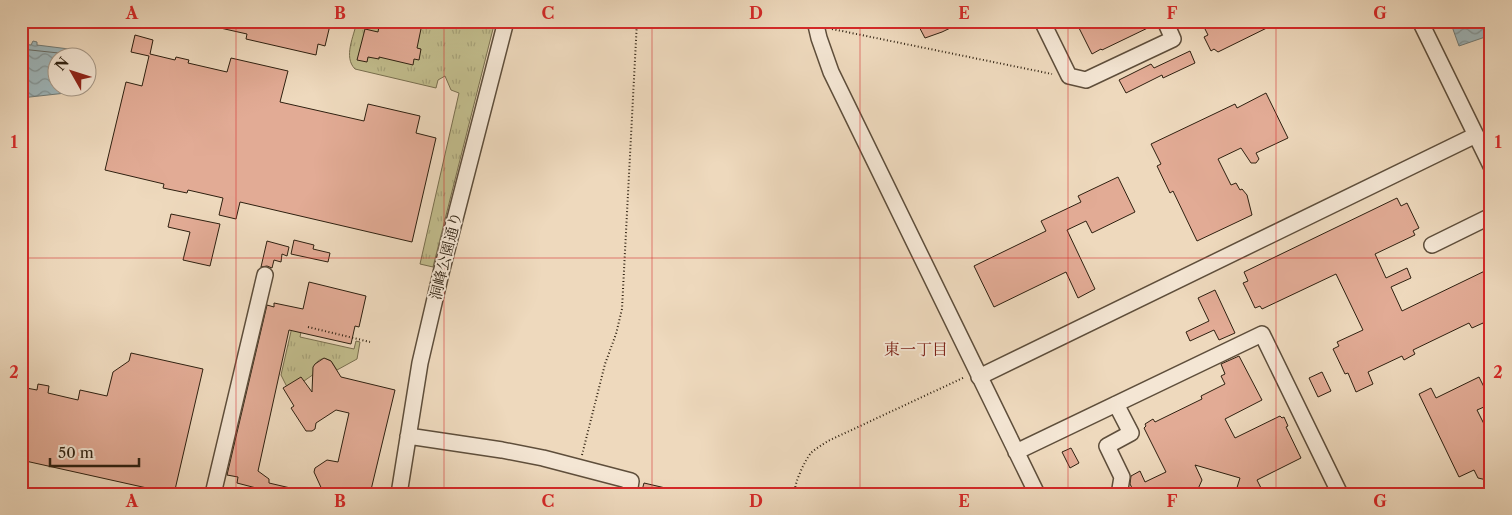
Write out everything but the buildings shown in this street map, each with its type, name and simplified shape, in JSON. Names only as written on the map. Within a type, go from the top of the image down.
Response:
[{"type":"street","name":"洞峰公園通り","points":[[399,494],[420,363],[441,273],[506,21]]},
{"type":"street","points":[[1042,21],[1069,76],[1086,80],[1173,39],[1165,21]]},
{"type":"street","points":[[1420,21],[1491,166]]},
{"type":"street","points":[[821,25],[819,38],[831,72],[1036,494]]},
{"type":"street","points":[[978,374],[1476,135]]},
{"type":"street","points":[[1432,244],[1491,216]]},
{"type":"street","points":[[213,494],[265,275]]},
{"type":"street","points":[[1016,452],[1262,334],[1340,494]]},
{"type":"street","points":[[1116,404],[1131,433],[1107,446],[1122,477],[1120,489],[1122,494]]},
{"type":"street","points":[[408,436],[502,450],[579,467],[632,481],[629,494]]},
{"type":"path","points":[[579,467],[605,364],[616,334],[622,309],[637,21]]},
{"type":"path","points":[[821,25],[1058,75]]},
{"type":"path","points":[[308,327],[370,342]]},
{"type":"path","points":[[795,494],[794,489],[806,461],[811,453],[828,441],[978,374]]},
{"type":"green space","points":[[357,21],[495,21],[433,267],[420,264],[459,93],[451,90],[445,76],[438,80],[436,88],[355,69],[350,59],[350,52]]},
{"type":"green space","points":[[295,314],[304,317],[300,337],[354,349],[356,341],[360,342],[357,359],[337,370],[330,361],[325,359],[319,360],[315,365],[314,374],[304,381],[287,387],[281,375]]},
{"type":"water","points":[[1450,21],[1491,21],[1491,35],[1459,46]]},
{"type":"water","points":[[33,41],[37,42],[37,45],[61,48],[48,48],[48,95],[21,98],[21,44],[31,45]]},
{"type":"district","name":"東一丁目","points":[[916,349]]}]
